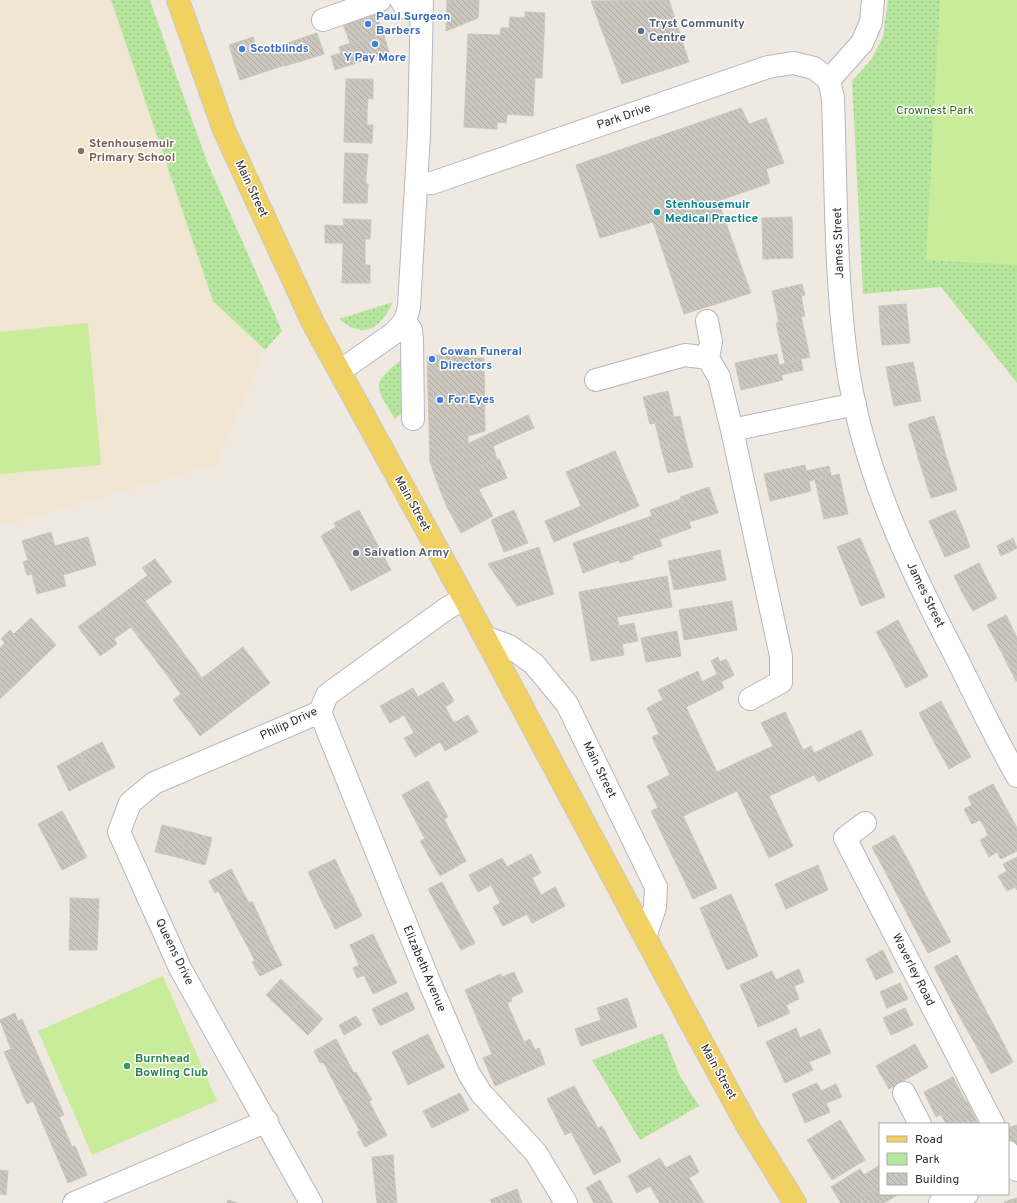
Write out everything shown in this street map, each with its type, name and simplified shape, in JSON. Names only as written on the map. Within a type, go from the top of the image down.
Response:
[{"type":"main road","name":"Main Street","points":[[178,0],[224,130],[313,324],[464,598],[748,1127],[795,1203]]},
{"type":"street","points":[[323,20],[380,0]]},
{"type":"street","points":[[340,371],[394,333],[405,321],[409,307],[416,184],[422,7],[406,8],[401,0]]},
{"type":"street","points":[[829,80],[862,43],[871,22],[873,0]]},
{"type":"street","name":"Park Drive","points":[[416,184],[432,183],[768,67],[792,63],[814,68],[829,80]]},
{"type":"street","name":"James Street","points":[[829,80],[833,98],[842,309],[847,364],[876,482],[917,580],[1015,767]]},
{"type":"street","points":[[405,321],[410,330],[412,340],[413,419]]},
{"type":"street","points":[[707,321],[711,342],[708,358],[719,377],[782,656],[781,682],[750,699]]},
{"type":"street","points":[[596,380],[685,355],[708,358]]},
{"type":"street","points":[[732,430],[856,404]]},
{"type":"street","name":"Philip Drive","points":[[154,783],[320,712],[327,695],[446,609],[464,598]]},
{"type":"street","name":"Main Street","points":[[485,637],[509,646],[534,664],[567,704],[656,887],[655,907],[645,937]]},
{"type":"street","name":"Elizabeth Avenue","points":[[320,712],[431,986],[469,1074],[481,1093],[536,1153],[566,1203]]},
{"type":"street","name":"Queens Drive","points":[[154,783],[130,803],[119,832],[180,968],[311,1203]]},
{"type":"street","name":"Waverley Road","points":[[865,823],[845,838],[992,1123]]},
{"type":"street","points":[[904,1093],[919,1123]]},
{"type":"street","points":[[74,1203],[267,1122]]},
{"type":"street","points":[[1009,1154],[1017,1170]]},
{"type":"street","points":[[942,1199],[962,1195]]},
{"type":"shaded area","name":"Stenhousemuir Primary School","points":[[0,0],[111,0],[213,301],[265,350],[216,465],[0,526]]},
{"type":"green space","points":[[111,0],[150,0],[208,164],[282,331],[265,350],[213,301]]},
{"type":"green space","name":"Crownest Park","points":[[888,0],[1017,0],[1017,383],[941,287],[863,294],[852,81],[871,60],[883,37]]},
{"type":"green space","points":[[940,0],[1017,0],[1017,265],[926,260]]},
{"type":"green space","points":[[393,302],[383,319],[377,325],[364,330],[356,329],[339,319]]},
{"type":"green space","points":[[88,323],[101,465],[0,474],[0,332]]},
{"type":"green space","points":[[401,360],[401,414],[395,419],[383,400],[379,387],[380,381],[384,375]]},
{"type":"green space","name":"Burnhead Bowling Club","points":[[163,976],[217,1101],[92,1155],[38,1031]]},
{"type":"green space","points":[[663,1033],[680,1076],[699,1106],[640,1140],[592,1060]]},
{"type":"building","points":[[447,0],[479,0],[478,18],[446,31]]},
{"type":"building","name":"Tryst Community Centre","points":[[669,0],[689,62],[622,84],[591,1]]},
{"type":"building","points":[[525,12],[545,13],[542,78],[535,78],[533,116],[507,114],[506,123],[497,122],[497,129],[464,127],[468,34],[500,35],[501,28],[509,28],[510,17],[525,18]]},
{"type":"building","points":[[376,13],[383,32],[350,43],[343,24]]},
{"type":"building","points":[[383,32],[389,52],[335,70],[331,56],[341,53],[339,47]]},
{"type":"building","points":[[317,33],[324,54],[285,66],[279,46]]},
{"type":"building","points":[[253,37],[258,53],[279,46],[285,65],[240,80],[229,45]]},
{"type":"building","points":[[346,79],[373,79],[373,99],[368,98],[367,111],[345,110]]},
{"type":"building","name":"Stenhousemuir Medical Practice","points":[[741,108],[749,124],[766,118],[784,163],[766,169],[770,183],[718,201],[751,293],[684,314],[653,222],[600,238],[576,165]]},
{"type":"building","points":[[345,110],[367,111],[367,125],[373,125],[372,143],[344,142]]},
{"type":"building","points":[[345,153],[368,154],[366,178],[344,178]]},
{"type":"building","points":[[344,178],[366,178],[366,184],[368,184],[367,203],[343,203]]},
{"type":"building","points":[[792,217],[793,258],[763,259],[762,218]]},
{"type":"building","points":[[343,219],[371,220],[370,239],[365,239],[365,251],[343,251],[343,243],[325,243],[325,225],[344,226]]},
{"type":"building","points":[[343,251],[365,251],[365,265],[370,265],[370,283],[342,283]]},
{"type":"building","points":[[802,284],[805,295],[801,296],[805,316],[779,322],[772,291]]},
{"type":"building","points":[[906,304],[908,323],[880,326],[879,306]]},
{"type":"building","points":[[801,317],[810,357],[785,363],[776,323]]},
{"type":"building","points":[[908,323],[910,343],[882,345],[880,326]]},
{"type":"building","points":[[777,354],[779,365],[801,360],[803,370],[781,375],[783,380],[741,390],[735,363]]},
{"type":"building","points":[[430,355],[468,355],[468,358],[484,358],[485,431],[468,436],[468,444],[430,462],[427,357]]},
{"type":"building","points":[[913,362],[917,381],[890,387],[886,367]]},
{"type":"building","points":[[917,381],[921,401],[894,406],[890,387]]},
{"type":"building","points":[[668,391],[674,418],[650,424],[643,397]]},
{"type":"building","points":[[528,415],[534,428],[493,446],[497,460],[437,482],[430,462]]},
{"type":"building","points":[[680,416],[686,442],[661,448],[655,422]]},
{"type":"building","points":[[934,416],[940,434],[914,443],[908,424]]},
{"type":"building","points":[[940,434],[945,453],[919,461],[914,443]]},
{"type":"building","points":[[686,442],[693,467],[668,473],[661,448]]},
{"type":"building","points":[[615,451],[639,506],[554,542],[545,521],[581,506],[566,472]]},
{"type":"building","points":[[945,453],[951,471],[925,479],[919,461]]},
{"type":"building","points":[[499,459],[507,478],[479,489],[480,492],[447,507],[437,482]]},
{"type":"building","points":[[805,465],[806,471],[829,466],[831,476],[809,481],[811,491],[770,501],[764,474]]},
{"type":"building","points":[[951,471],[957,490],[931,498],[925,479]]},
{"type":"building","points":[[839,474],[848,514],[824,519],[815,480]]},
{"type":"building","points":[[709,487],[718,513],[689,522],[680,497]]},
{"type":"building","points":[[480,492],[493,516],[461,533],[447,507]]},
{"type":"building","points":[[681,499],[691,528],[660,539],[650,510]]},
{"type":"building","name":"Salvation Army","points":[[359,510],[391,570],[351,591],[321,536],[336,527],[334,523]]},
{"type":"building","points":[[514,510],[528,543],[504,552],[491,520]]},
{"type":"building","points":[[955,510],[963,528],[937,539],[929,521]]},
{"type":"building","points":[[652,516],[662,546],[632,556],[633,559],[620,563],[619,560],[583,573],[573,543]]},
{"type":"building","points":[[963,528],[970,547],[945,557],[937,539]]},
{"type":"building","points":[[51,532],[55,546],[88,537],[96,565],[63,575],[66,586],[37,594],[32,574],[27,575],[23,562],[28,560],[22,541]]},
{"type":"building","points":[[860,538],[872,566],[849,576],[837,547]]},
{"type":"building","points":[[1013,538],[1017,548],[1001,556],[997,546]]},
{"type":"building","points":[[539,547],[554,594],[517,606],[488,564]]},
{"type":"building","points":[[720,550],[726,580],[674,590],[668,561]]},
{"type":"building","points":[[155,559],[172,582],[145,601],[202,678],[243,647],[270,683],[200,736],[173,700],[181,694],[131,627],[114,639],[117,644],[100,656],[78,627],[148,575],[142,568]]},
{"type":"building","points":[[979,563],[988,581],[963,594],[954,576]]},
{"type":"building","points":[[872,566],[885,597],[861,606],[849,576]]},
{"type":"building","points":[[667,576],[672,607],[617,617],[619,626],[634,623],[638,641],[622,644],[624,655],[591,661],[579,592]]},
{"type":"building","points":[[988,581],[997,598],[973,611],[963,594]]},
{"type":"building","points":[[732,601],[737,630],[684,640],[679,610]]},
{"type":"building","points":[[1006,615],[1017,638],[1017,645],[1002,653],[987,625]]},
{"type":"building","points":[[31,618],[56,645],[0,699],[0,648],[5,643],[1,639],[10,630],[14,634]]},
{"type":"building","points":[[898,620],[912,647],[891,659],[876,632]]},
{"type":"building","points":[[677,631],[681,656],[646,662],[641,638]]},
{"type":"building","points":[[1017,645],[1017,681],[1016,681],[1002,653]]},
{"type":"building","points":[[912,647],[928,676],[906,688],[891,659]]},
{"type":"building","points":[[718,657],[720,662],[726,659],[734,675],[721,682],[724,688],[686,707],[717,772],[773,746],[761,723],[785,712],[803,750],[811,746],[814,753],[861,730],[873,755],[818,782],[814,775],[769,796],[793,846],[769,858],[737,791],[683,816],[717,888],[693,899],[651,811],[658,808],[647,786],[670,775],[652,737],[659,734],[647,708],[663,700],[658,690],[698,671],[702,682],[717,674],[711,661]]},
{"type":"building","points":[[443,682],[454,701],[445,707],[454,723],[468,715],[478,732],[445,751],[440,742],[415,757],[404,738],[414,733],[404,715],[390,723],[380,706],[413,688],[418,697]]},
{"type":"building","points":[[941,701],[955,728],[933,740],[919,713]]},
{"type":"building","points":[[955,728],[971,757],[949,769],[933,740]]},
{"type":"building","points":[[102,742],[115,767],[92,779],[79,754]]},
{"type":"building","points":[[79,754],[92,779],[69,791],[57,766]]},
{"type":"building","points":[[428,781],[448,817],[444,819],[466,861],[440,876],[420,841],[425,839],[402,795]]},
{"type":"building","points":[[993,784],[1010,815],[985,828],[980,820],[972,824],[964,809],[972,805],[968,797]]},
{"type":"building","points":[[62,811],[75,834],[50,847],[38,824]]},
{"type":"building","points":[[1010,815],[1017,828],[1017,851],[1001,859],[997,852],[989,857],[980,840],[988,835],[985,828]]},
{"type":"building","points":[[162,825],[187,831],[180,858],[155,852]]},
{"type":"building","points":[[187,831],[212,838],[205,865],[180,858]]},
{"type":"building","points":[[75,834],[87,857],[62,870],[50,847]]},
{"type":"building","points":[[894,835],[909,862],[886,873],[872,847]]},
{"type":"building","points":[[531,854],[541,873],[532,878],[541,895],[555,887],[565,906],[532,923],[527,914],[503,926],[493,907],[500,903],[491,885],[478,892],[469,875],[502,858],[507,867]]},
{"type":"building","points":[[1017,857],[1017,890],[1015,887],[1007,891],[998,876],[1007,871],[1003,864]]},
{"type":"building","points":[[335,859],[344,879],[317,891],[308,872]]},
{"type":"building","points":[[909,862],[922,888],[900,900],[886,873]]},
{"type":"building","points":[[818,865],[828,890],[786,909],[775,884]]},
{"type":"building","points":[[231,869],[242,890],[223,900],[218,891],[215,893],[209,881]]},
{"type":"building","points":[[344,879],[353,897],[325,909],[317,891]]},
{"type":"building","points":[[442,882],[475,943],[461,950],[428,889]]},
{"type":"building","points":[[922,888],[936,915],[914,927],[900,900]]},
{"type":"building","points":[[242,890],[249,903],[252,901],[260,918],[238,929],[223,900]]},
{"type":"building","points":[[731,894],[745,925],[713,939],[700,908]]},
{"type":"building","points":[[353,897],[362,916],[335,929],[326,909]]},
{"type":"building","points":[[70,898],[99,899],[98,925],[70,924]]},
{"type":"building","points":[[936,915],[951,942],[928,953],[914,927]]},
{"type":"building","points":[[260,918],[270,941],[250,951],[238,929]]},
{"type":"building","points":[[70,924],[98,925],[97,950],[69,950]]},
{"type":"building","points":[[745,925],[758,956],[727,970],[713,939]]},
{"type":"building","points":[[373,934],[385,959],[355,973],[353,968],[359,965],[350,945]]},
{"type":"building","points":[[270,941],[282,965],[260,976],[252,962],[255,961],[250,951]]},
{"type":"building","points":[[883,950],[893,972],[876,980],[866,959]]},
{"type":"building","points":[[957,955],[971,982],[948,994],[934,967]]},
{"type":"building","points":[[385,959],[397,983],[373,994],[364,975],[357,978],[355,973]]},
{"type":"building","points":[[799,969],[804,982],[749,1005],[740,985],[772,971],[776,980]]},
{"type":"building","points":[[514,972],[523,992],[511,998],[512,1001],[507,1003],[524,1042],[530,1039],[535,1050],[539,1048],[545,1064],[495,1086],[483,1058],[492,1054],[465,990],[501,974],[502,977]]},
{"type":"building","points":[[281,979],[302,999],[287,1015],[266,995]]},
{"type":"building","points":[[971,982],[985,1009],[962,1021],[948,994]]},
{"type":"building","points":[[900,983],[908,999],[887,1008],[880,992]]},
{"type":"building","points":[[794,986],[799,999],[786,1005],[790,1013],[758,1027],[749,1005]]},
{"type":"building","points":[[407,992],[415,1009],[380,1026],[372,1009]]},
{"type":"building","points":[[627,998],[637,1027],[581,1046],[575,1029],[601,1020],[597,1008]]},
{"type":"building","points":[[302,999],[323,1019],[308,1035],[287,1015]]},
{"type":"building","points":[[905,1008],[913,1025],[891,1035],[883,1018]]},
{"type":"building","points":[[985,1009],[999,1035],[977,1047],[962,1021]]},
{"type":"building","points":[[15,1013],[18,1021],[22,1019],[64,1115],[59,1117],[72,1147],[75,1146],[87,1175],[68,1183],[33,1101],[27,1104],[4,1052],[11,1049],[0,1020]]},
{"type":"building","points":[[356,1016],[362,1025],[344,1035],[339,1025]]},
{"type":"building","points":[[796,1028],[800,1038],[820,1029],[825,1040],[776,1063],[766,1042]]},
{"type":"building","points":[[428,1034],[436,1051],[401,1069],[392,1052]]},
{"type":"building","points":[[999,1035],[1013,1062],[991,1074],[977,1047]]},
{"type":"building","points":[[336,1039],[347,1060],[328,1071],[323,1062],[320,1063],[314,1051]]},
{"type":"building","points":[[825,1040],[831,1053],[809,1062],[813,1070],[785,1083],[776,1063]]},
{"type":"building","points":[[915,1044],[928,1067],[889,1089],[876,1066]]},
{"type":"building","points":[[436,1051],[445,1067],[408,1085],[401,1069]]},
{"type":"building","points":[[347,1060],[365,1088],[343,1100],[328,1071]]},
{"type":"building","points":[[953,1077],[966,1102],[936,1117],[924,1092]]},
{"type":"building","points":[[817,1083],[821,1091],[836,1084],[842,1097],[826,1103],[830,1112],[805,1123],[792,1094]]},
{"type":"building","points":[[574,1086],[598,1128],[602,1126],[621,1161],[594,1175],[571,1132],[565,1135],[547,1099]]},
{"type":"building","points":[[365,1088],[372,1100],[369,1101],[374,1111],[355,1122],[343,1100]]},
{"type":"building","points":[[460,1093],[469,1110],[432,1128],[423,1111]]},
{"type":"building","points":[[967,1101],[978,1123],[946,1123],[941,1114]]},
{"type":"building","points":[[374,1111],[387,1135],[365,1147],[357,1132],[360,1131],[355,1122]]},
{"type":"building","points":[[840,1120],[865,1160],[832,1180],[807,1140]]},
{"type":"building","points":[[1017,1125],[1017,1155],[1009,1138],[1009,1128]]},
{"type":"building","points":[[393,1155],[395,1183],[375,1185],[372,1157]]},
{"type":"building","points":[[690,1155],[699,1172],[689,1178],[704,1203],[660,1203],[650,1186],[637,1193],[628,1176],[660,1158],[666,1168]]},
{"type":"building","points":[[879,1166],[879,1185],[850,1203],[841,1203],[831,1187],[860,1169],[864,1175]]},
{"type":"building","points":[[0,1170],[8,1171],[6,1195],[0,1194]]},
{"type":"building","points":[[600,1180],[613,1203],[594,1203],[586,1188]]},
{"type":"building","points":[[395,1183],[397,1203],[377,1203],[375,1185]]},
{"type":"building","points":[[879,1185],[879,1195],[897,1195],[884,1203],[850,1203]]},
{"type":"building","points":[[517,1189],[522,1203],[492,1203],[490,1200]]},
{"type":"building","points":[[1017,1198],[1017,1203],[1004,1202]]},
{"type":"building","points":[[228,1200],[237,1203],[227,1203]]},
{"type":"place","name":"Paul Surgeon Barbers","points":[[368,24]]},
{"type":"place","name":"Tryst Community Centre","points":[[641,31]]},
{"type":"place","name":"Y Pay More","points":[[375,44]]},
{"type":"place","name":"Scotblinds","points":[[242,49]]},
{"type":"place","name":"Stenhousemuir Primary School","points":[[81,151]]},
{"type":"place","name":"Stenhousemuir Medical Practice","points":[[657,212]]},
{"type":"place","name":"Cowan Funeral Directors","points":[[432,359]]},
{"type":"place","name":"For Eyes","points":[[440,400]]},
{"type":"place","name":"Salvation Army","points":[[356,553]]},
{"type":"place","name":"Burnhead Bowling Club","points":[[127,1066]]}]
